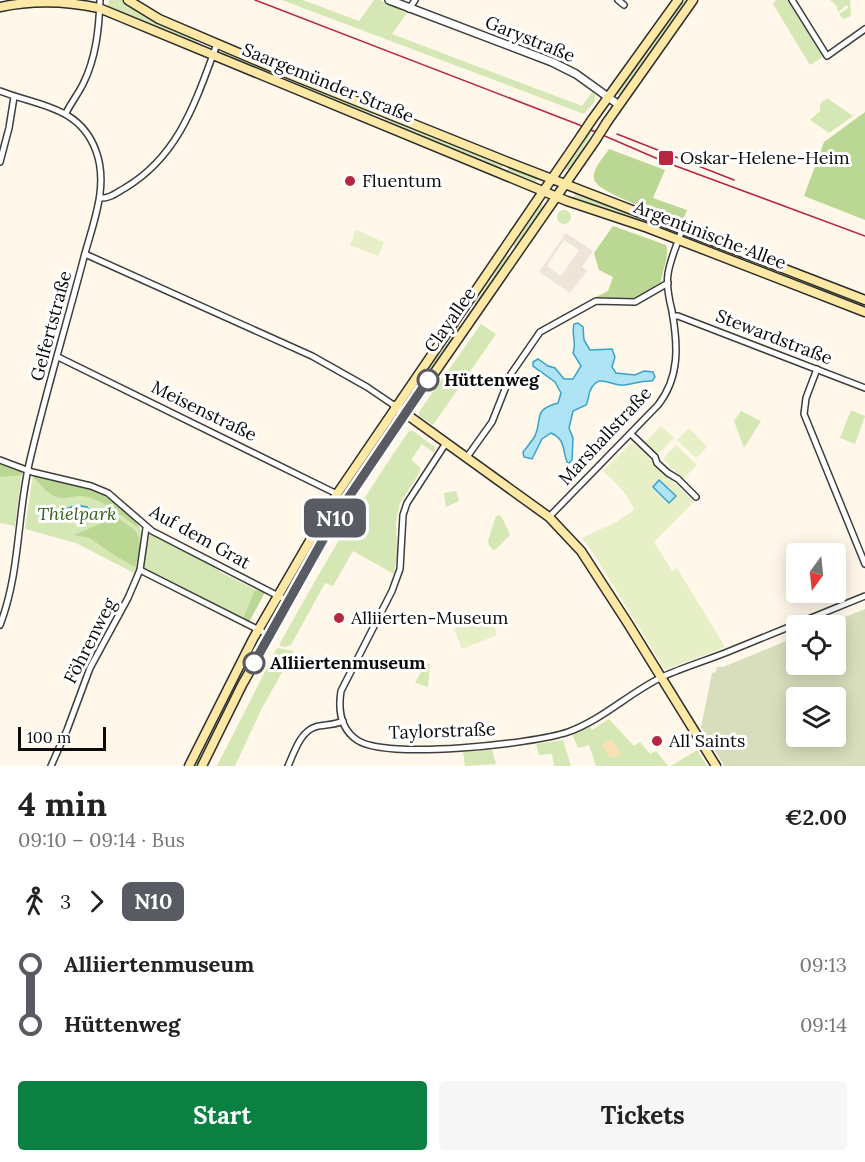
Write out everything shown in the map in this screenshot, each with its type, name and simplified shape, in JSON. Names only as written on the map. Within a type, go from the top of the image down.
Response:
[{"type":"main road","name":"Saargemünder Straße","points":[[128,0],[159,19],[217,44],[565,184]]},
{"type":"main road","name":"Clayallee","points":[[189,766],[258,630],[337,494],[551,179],[678,0]]},
{"type":"main road","name":"Clayallee","points":[[202,766],[242,685],[345,502],[693,0]]},
{"type":"main road","name":"Saargemünder Straße","points":[[0,7],[47,1],[100,4],[213,54],[544,190]]},
{"type":"main road","name":"Argentinische Allee","points":[[565,184],[865,300]]},
{"type":"main road","name":"Argentinische Allee","points":[[544,190],[865,312]]},
{"type":"main road","points":[[395,406],[549,517],[585,556],[716,766]]},
{"type":"street","name":"Garystraße","points":[[389,0],[552,62],[576,74],[619,105]]},
{"type":"street","points":[[409,9],[415,0]]},
{"type":"street","points":[[618,0],[624,5]]},
{"type":"street","points":[[792,0],[827,56],[865,30]]},
{"type":"street","points":[[66,113],[83,85],[92,60],[100,4]]},
{"type":"street","points":[[100,198],[110,196],[131,184],[153,166],[173,143],[189,115],[217,44]]},
{"type":"street","name":"Gelfertstraße","points":[[0,91],[66,113],[86,132],[96,149],[101,172],[100,198],[28,470],[15,572],[0,625]]},
{"type":"street","points":[[0,162],[14,97]]},
{"type":"street","name":"Marshallstraße","points":[[549,517],[658,405],[670,384],[677,356],[668,274],[682,229]]},
{"type":"street","points":[[85,254],[312,356],[367,387],[395,406]]},
{"type":"street","points":[[467,457],[492,422],[511,374],[540,332],[596,301],[635,302],[668,283]]},
{"type":"street","name":"Stewardstraße","points":[[673,316],[865,388]]},
{"type":"street","name":"Meisenstraße","points":[[58,357],[337,494]]},
{"type":"street","points":[[817,369],[806,398],[804,414],[865,564]]},
{"type":"street","points":[[631,434],[655,457],[657,463],[696,497]]},
{"type":"street","points":[[288,766],[306,733],[315,727],[333,726],[342,721],[339,706],[343,685],[391,593],[400,569],[403,514],[407,503],[446,443]]},
{"type":"street","name":"Auf dem Grat","points":[[0,460],[108,493],[146,528],[288,601]]},
{"type":"street","name":"Föhrenweg","points":[[51,766],[90,668],[128,598],[140,570],[146,528]]},
{"type":"street","points":[[140,570],[269,636]]},
{"type":"street","name":"Taylorstraße","points":[[342,721],[346,730],[358,741],[373,748],[448,749],[532,740],[577,728],[662,677],[865,596]]},
{"type":"street","points":[[0,604],[7,606]]},
{"type":"green space","points":[[109,0],[122,0],[153,20],[198,39],[196,44],[108,8]]},
{"type":"green space","points":[[282,0],[303,0],[359,21],[374,0],[380,0],[407,13],[392,34],[582,106],[592,92],[595,95],[595,101],[584,114]]},
{"type":"green space","points":[[683,0],[688,0],[621,94],[617,95],[616,92]]},
{"type":"green space","points":[[776,0],[789,0],[823,57],[810,65],[773,4]]},
{"type":"green space","points":[[830,0],[850,0],[851,16],[843,19],[839,14],[848,8],[847,5],[838,12],[836,5]]},
{"type":"green space","points":[[224,50],[272,70],[271,74],[223,54]]},
{"type":"green space","points":[[287,77],[374,113],[371,115],[287,81]]},
{"type":"green space","points":[[827,98],[853,116],[829,133],[810,120],[820,111],[820,104]]},
{"type":"green space","points":[[865,112],[865,220],[804,196],[824,142]]},
{"type":"green space","points":[[385,116],[503,166],[500,168],[385,121]]},
{"type":"green space","points":[[592,128],[594,129],[569,171],[564,169]]},
{"type":"green space","points":[[609,149],[665,170],[653,198],[687,210],[683,221],[619,197],[598,185],[594,179],[595,171]]},
{"type":"green space","points":[[508,167],[538,178],[535,182],[508,171]]},
{"type":"green space","points":[[577,191],[673,230],[673,232],[572,199]]},
{"type":"green space","points":[[540,204],[545,206],[516,248],[512,244]]},
{"type":"green space","points":[[564,210],[569,212],[571,217],[569,222],[564,224],[559,222],[557,217],[559,212]]},
{"type":"green space","points":[[613,226],[666,245],[661,282],[636,298],[596,297],[608,291],[613,277],[599,270],[594,253]]},
{"type":"green space","points":[[356,230],[384,242],[378,256],[350,245]]},
{"type":"green space","points":[[688,236],[865,303],[865,308],[687,239]]},
{"type":"green space","points":[[505,254],[509,257],[475,306],[474,303]]},
{"type":"green space","points":[[456,324],[461,327],[409,402],[407,400]]},
{"type":"green space","points":[[481,324],[496,334],[433,425],[419,416],[419,412]]},
{"type":"green space","points":[[851,410],[865,416],[855,444],[840,438]]},
{"type":"green space","points":[[741,411],[761,421],[744,448],[734,421]]},
{"type":"green space","points":[[390,420],[395,423],[340,504],[291,589],[286,586],[310,543]]},
{"type":"green space","points":[[661,426],[674,438],[658,454],[645,442]]},
{"type":"green space","points":[[689,428],[707,447],[696,458],[677,440]]},
{"type":"green space","points":[[409,431],[413,431],[435,447],[434,453],[422,444],[411,460],[420,467],[420,472],[400,503],[396,522],[397,554],[394,574],[353,551],[333,586],[325,583],[291,645],[284,647],[279,645],[341,536]]},
{"type":"green space","points":[[632,442],[694,502],[654,542],[672,571],[677,568],[725,647],[665,670],[582,538],[618,521],[634,510],[625,493],[603,471]]},
{"type":"green space","points":[[676,445],[697,465],[683,479],[663,459]]},
{"type":"green space","name":"Thielpark","points":[[0,463],[22,471],[15,526],[0,523]]},
{"type":"green space","points":[[0,464],[22,471],[22,475],[0,477]]},
{"type":"green space","name":"Thielpark","points":[[33,475],[95,492],[117,505],[132,519],[142,533],[136,574],[76,543],[25,529]]},
{"type":"green space","points":[[34,475],[80,487],[108,498],[131,516],[140,529],[109,507],[88,497],[56,497],[34,478]]},
{"type":"green space","points":[[456,491],[459,501],[446,507],[444,493]]},
{"type":"green space","points":[[111,514],[134,529],[137,534],[139,546],[135,567],[90,538],[74,535],[102,523]]},
{"type":"green space","points":[[499,515],[510,535],[493,550],[488,541],[496,516]]},
{"type":"green space","points":[[150,532],[217,568],[220,572],[260,592],[265,592],[249,622],[143,568]]},
{"type":"green space","points":[[255,590],[265,592],[249,622],[243,619]]},
{"type":"green space","points":[[865,609],[865,766],[724,766],[701,727],[712,673],[716,672],[717,667],[723,667],[786,641],[786,675],[846,675],[846,617]]},
{"type":"green space","points":[[415,611],[429,616],[425,627],[410,620]]},
{"type":"green space","points":[[490,615],[497,635],[462,649],[454,629]]},
{"type":"green space","points":[[255,643],[260,645],[199,766],[192,766]]},
{"type":"green space","points":[[277,648],[294,651],[262,708],[235,766],[217,766]]},
{"type":"green space","points":[[426,663],[430,664],[428,687],[415,683]]},
{"type":"green space","points":[[609,719],[634,746],[640,742],[650,754],[656,751],[668,766],[596,766],[589,745],[578,748],[572,734],[590,727],[592,730]]},
{"type":"green space","points":[[563,740],[571,766],[554,766],[552,754],[539,755],[536,744]]},
{"type":"green space","points":[[492,750],[496,764],[465,766],[463,751]]},
{"type":"green space","points":[[697,750],[707,766],[671,766]]},
{"type":"sand","points":[[612,739],[621,754],[615,758],[609,756],[602,745]]},
{"type":"shaded area","points":[[566,233],[593,251],[582,267],[587,271],[570,293],[539,272]],"holes":[[[564,240],[579,250],[561,276],[547,266]]]},
{"type":"water","points":[[578,323],[583,327],[584,340],[590,350],[612,349],[615,357],[612,367],[616,373],[635,375],[644,371],[653,372],[655,377],[652,381],[624,385],[601,381],[593,385],[586,405],[573,411],[569,428],[573,438],[572,460],[569,463],[561,442],[551,433],[542,439],[532,459],[524,457],[523,452],[535,436],[541,412],[558,403],[561,393],[555,382],[533,366],[533,362],[538,359],[555,368],[564,379],[573,379],[581,366],[573,353],[573,328],[574,324]]},
{"type":"water","points":[[659,480],[676,496],[669,503],[653,487]]},
{"type":"water","points":[[77,505],[87,507],[90,512],[79,520],[64,520],[47,513],[49,510],[59,511]]},
{"type":"railway","points":[[255,0],[577,124],[665,162],[865,236]]},
{"type":"railway","points":[[617,134],[734,180]]},
{"type":"bus line","name":"N10","points":[[254,663],[338,513],[428,380]]},
{"type":"place","name":"Oskar-Helene-Heim","points":[[666,158]]},
{"type":"place","name":"Fluentum","points":[[350,181]]},
{"type":"place","name":"Hüttenweg","points":[[428,380]]},
{"type":"place","name":"Alliierten-Museum","points":[[339,618]]},
{"type":"place","name":"Alliiertenmuseum","points":[[254,663]]},
{"type":"place","name":"All Saints","points":[[657,741]]}]
